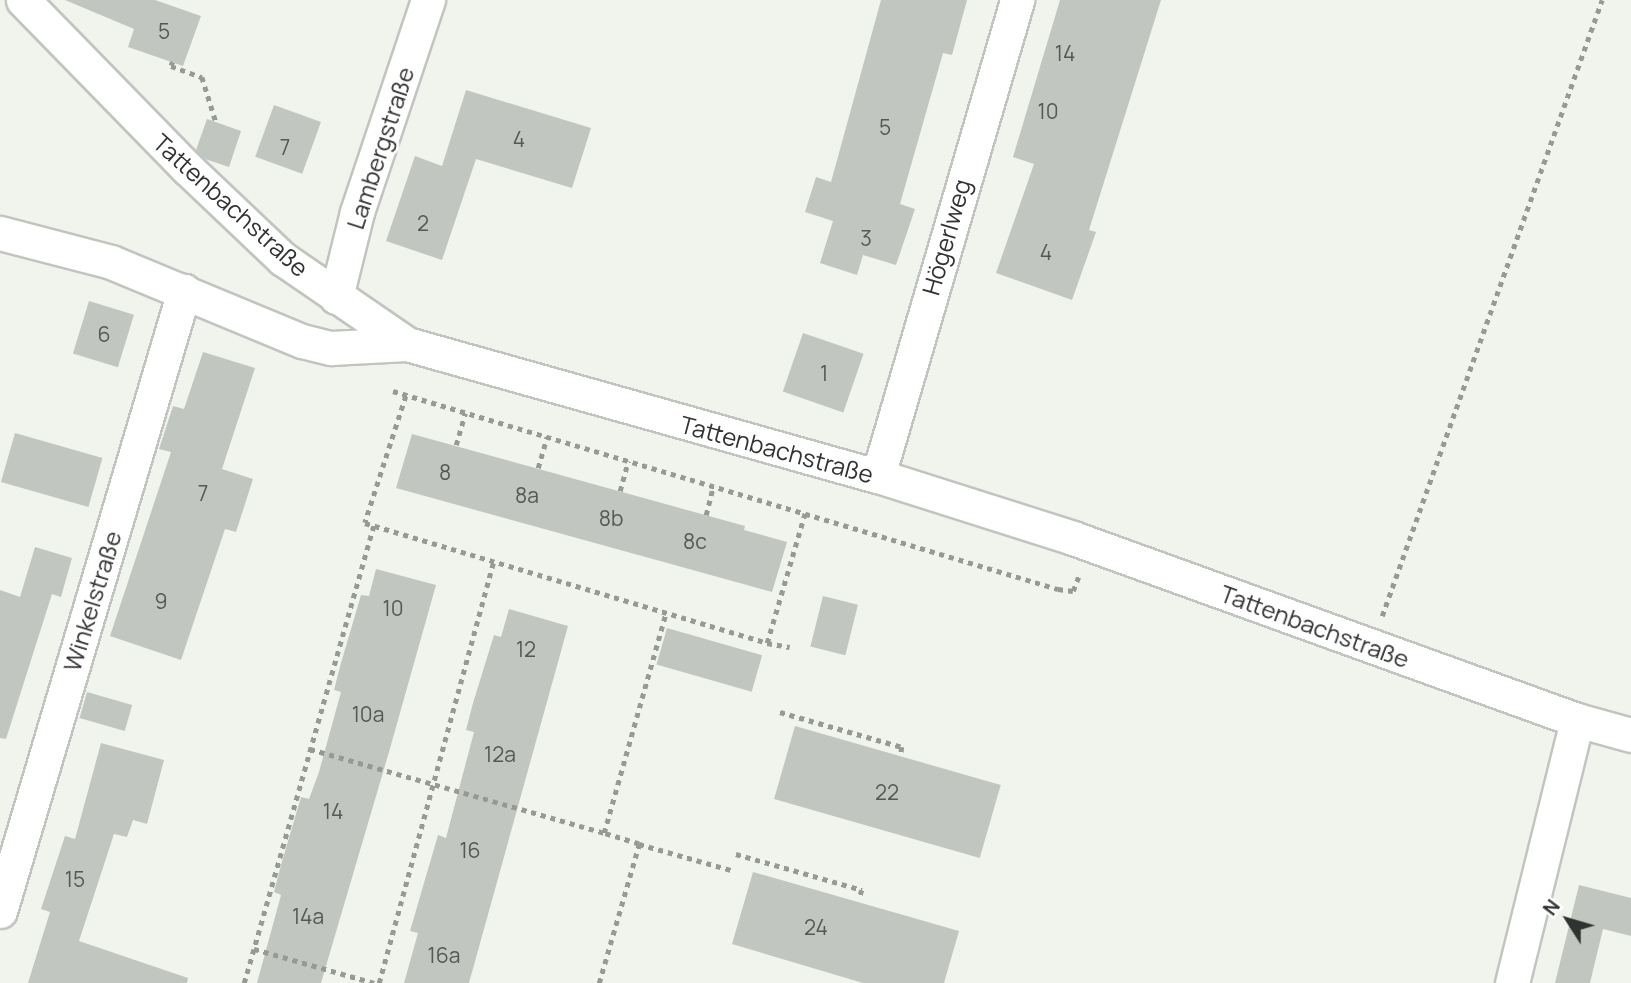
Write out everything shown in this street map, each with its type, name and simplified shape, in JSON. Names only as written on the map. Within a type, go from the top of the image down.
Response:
[{"type":"street","name":"Tattenbachstraße","points":[[23,0],[187,169],[284,259],[407,344],[878,476],[1073,538],[1577,720],[1631,736]]},
{"type":"street","name":"Lambergstraße","points":[[336,297],[357,212],[428,0]]},
{"type":"street","name":"Högerlweg","points":[[878,476],[1017,0]]},
{"type":"street","points":[[0,233],[111,262],[322,346],[367,349],[407,344]]},
{"type":"street","name":"Winkelstraße","points":[[0,911],[184,291]]},
{"type":"street","points":[[1512,983],[1577,720]]},
{"type":"path","points":[[1371,646],[1602,0]]},
{"type":"path","points":[[173,62],[171,66],[202,77],[216,122]]},
{"type":"path","points":[[393,391],[1058,589],[1073,592],[1080,571]]},
{"type":"path","points":[[406,396],[365,523],[766,643],[790,647]]},
{"type":"path","points":[[456,446],[465,413]]},
{"type":"path","points":[[538,468],[547,437]]},
{"type":"path","points":[[620,491],[628,461]]},
{"type":"path","points":[[706,515],[713,486]]},
{"type":"path","points":[[766,643],[805,513]]},
{"type":"path","points":[[244,983],[374,526]]},
{"type":"path","points":[[254,950],[377,983],[493,561]]},
{"type":"path","points":[[604,833],[666,613]]},
{"type":"path","points":[[780,712],[902,747],[901,754]]},
{"type":"path","points":[[310,749],[731,870]]},
{"type":"path","points":[[600,983],[639,844]]},
{"type":"path","points":[[736,854],[862,890],[859,899]]},
{"type":"building","points":[[65,0],[155,0],[201,16],[183,66],[128,47],[134,29]]},
{"type":"building","points":[[881,0],[967,0],[952,55],[943,53],[900,204],[915,209],[896,265],[863,255],[857,275],[820,263],[833,221],[805,212],[816,177],[831,182]]},
{"type":"building","points":[[1060,0],[1161,0],[1089,230],[1096,232],[1072,300],[996,273],[1034,164],[1013,157]]},
{"type":"building","points":[[466,90],[591,128],[572,188],[476,159],[442,260],[386,241],[415,156],[442,166]]},
{"type":"building","points":[[274,105],[321,122],[302,174],[255,157]]},
{"type":"building","points":[[207,119],[241,131],[229,167],[205,159],[196,150]]},
{"type":"building","points":[[89,301],[134,315],[118,367],[73,354]]},
{"type":"building","points":[[803,333],[864,354],[843,412],[783,392]]},
{"type":"building","points":[[203,352],[255,368],[222,469],[253,479],[236,532],[225,529],[181,660],[110,636],[171,452],[159,449],[173,406],[184,409]]},
{"type":"building","points":[[15,433],[102,458],[88,507],[1,482]]},
{"type":"building","points":[[412,434],[745,526],[744,530],[787,542],[772,592],[396,488]]},
{"type":"building","points":[[35,547],[72,558],[61,597],[52,594],[6,739],[0,738],[0,590],[20,597]]},
{"type":"building","points":[[376,569],[436,585],[389,752],[321,983],[257,983],[281,895],[274,892],[281,865],[301,797],[309,799],[319,772],[341,692],[334,690],[341,663],[361,595],[369,596]]},
{"type":"building","points":[[823,596],[858,605],[845,655],[810,646]]},
{"type":"building","points":[[509,609],[568,626],[469,983],[404,983],[418,933],[410,931],[438,835],[446,838],[474,732],[466,730],[473,703],[494,635],[501,637]]},
{"type":"building","points":[[667,628],[762,655],[752,692],[657,665]]},
{"type":"building","points":[[87,692],[132,705],[125,731],[80,718]]},
{"type":"building","points":[[795,726],[1001,785],[980,858],[774,799]]},
{"type":"building","points":[[101,743],[164,760],[147,824],[133,820],[127,837],[114,834],[79,941],[188,978],[187,983],[28,983],[50,912],[41,909],[65,836],[75,839]]},
{"type":"building","points":[[753,872],[959,931],[944,983],[863,983],[732,944]]},
{"type":"building","points":[[1579,885],[1631,898],[1631,936],[1603,929],[1590,983],[1555,983]]}]
